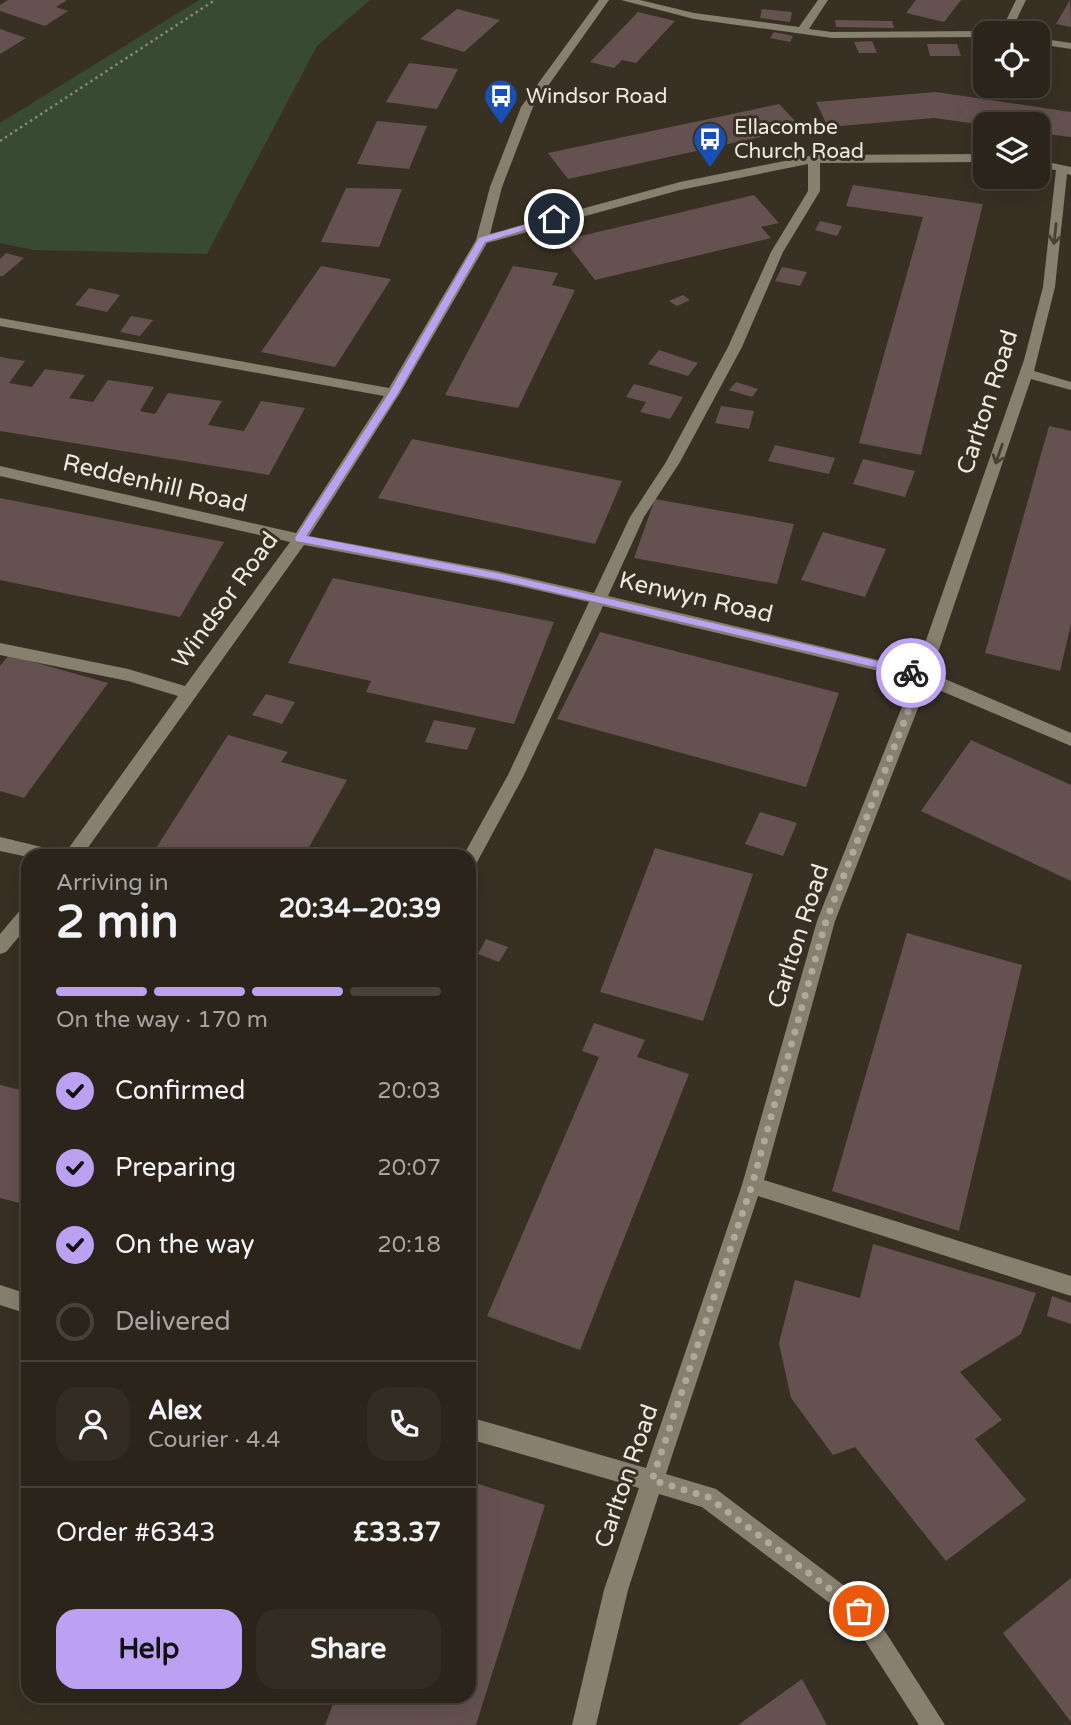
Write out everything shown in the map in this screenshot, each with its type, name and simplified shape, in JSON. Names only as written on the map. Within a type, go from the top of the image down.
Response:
[{"type":"street","name":"Windsor Road","points":[[77,849],[300,538],[393,393],[482,240],[496,187],[527,107],[604,0]]},
{"type":"street","points":[[625,0],[694,16],[832,36],[973,34]]},
{"type":"street","points":[[802,31],[823,0]]},
{"type":"street","points":[[1011,21],[1021,0]]},
{"type":"street","points":[[1050,43],[1071,46]]},
{"type":"street","points":[[482,240],[680,186],[814,159],[973,158]]},
{"type":"street","points":[[476,849],[516,775],[637,517],[679,451],[735,347],[777,252],[814,191],[814,159]]},
{"type":"street","name":"Carlton Road","points":[[584,1725],[616,1590],[752,1185],[826,921],[922,676],[1026,373],[1049,287],[1067,169]]},
{"type":"street","points":[[0,322],[393,393]]},
{"type":"street","points":[[1026,373],[1071,386]]},
{"type":"street","name":"Reddenhill Road","points":[[0,471],[300,538]]},
{"type":"street","name":"Kenwyn Road","points":[[300,538],[497,576],[922,676],[1071,740]]},
{"type":"street","points":[[0,649],[128,675],[188,693]]},
{"type":"street","points":[[0,844],[21,849]]},
{"type":"street","points":[[0,947],[21,922]]},
{"type":"street","points":[[752,1185],[1071,1286]]},
{"type":"street","points":[[0,1295],[21,1302]]},
{"type":"street","points":[[476,1430],[708,1497],[859,1611],[933,1725]]},
{"type":"path","points":[[0,141],[215,0]]},
{"type":"green space","points":[[199,0],[370,0],[317,46],[207,254],[34,250],[0,243],[0,123]]},
{"type":"building","points":[[8,0],[67,0],[56,7],[68,11],[45,26],[0,11],[0,5]]},
{"type":"building","points":[[916,0],[961,0],[944,22],[906,13]]},
{"type":"building","points":[[1070,0],[1071,27],[1056,24]]},
{"type":"building","points":[[457,9],[500,20],[464,52],[420,39]]},
{"type":"building","points":[[762,9],[792,12],[790,22],[760,18]]},
{"type":"building","points":[[638,12],[675,21],[636,63],[622,60],[614,68],[590,62]]},
{"type":"building","points":[[835,20],[892,21],[894,28],[836,27]]},
{"type":"building","points":[[0,29],[26,38],[0,54]]},
{"type":"building","points":[[774,32],[793,36],[790,42],[770,38]]},
{"type":"building","points":[[872,41],[877,53],[859,53],[854,42]]},
{"type":"building","points":[[927,44],[957,44],[961,56],[930,56]]},
{"type":"building","points":[[409,63],[458,69],[437,109],[386,102]]},
{"type":"building","points":[[936,92],[1071,112],[1071,137],[1050,134],[1050,112],[973,112],[973,123],[934,118],[828,127],[816,102]]},
{"type":"building","points":[[779,104],[802,128],[568,179],[548,153]]},
{"type":"building","points":[[377,121],[427,126],[409,169],[357,164]]},
{"type":"building","points":[[853,185],[983,204],[921,455],[859,443],[923,217],[846,206]]},
{"type":"building","points":[[346,188],[402,189],[379,247],[321,242]]},
{"type":"building","points":[[754,195],[779,223],[761,227],[771,238],[595,280],[564,240]]},
{"type":"building","points":[[820,221],[842,226],[837,236],[815,230]]},
{"type":"building","points":[[6,253],[24,258],[0,276],[0,259]]},
{"type":"building","points":[[321,266],[391,279],[335,367],[261,352]]},
{"type":"building","points":[[513,266],[558,273],[552,285],[575,290],[518,408],[445,395]]},
{"type":"building","points":[[782,267],[807,272],[800,286],[775,281]]},
{"type":"building","points":[[89,288],[120,295],[107,312],[75,305]]},
{"type":"building","points":[[683,295],[690,300],[677,306],[669,301]]},
{"type":"building","points":[[131,316],[153,320],[140,336],[120,332]]},
{"type":"building","points":[[659,350],[698,363],[688,376],[648,364]]},
{"type":"building","points":[[0,357],[25,361],[9,383],[32,387],[45,369],[85,375],[69,398],[93,402],[108,380],[154,387],[140,411],[155,414],[168,393],[222,401],[208,425],[244,431],[261,401],[305,408],[269,475],[0,431]]},
{"type":"building","points":[[736,382],[758,389],[752,397],[729,390]]},
{"type":"building","points":[[634,384],[683,397],[670,419],[640,412],[646,402],[626,397]]},
{"type":"building","points":[[721,406],[754,411],[749,429],[715,423]]},
{"type":"building","points":[[1049,426],[1071,431],[1071,624],[1060,671],[985,653]]},
{"type":"building","points":[[412,439],[622,481],[595,544],[378,498]]},
{"type":"building","points":[[775,445],[835,458],[829,474],[768,461]]},
{"type":"building","points":[[863,459],[915,471],[905,497],[853,484]]},
{"type":"building","points":[[0,498],[224,542],[180,617],[0,580]]},
{"type":"building","points":[[655,499],[794,524],[777,584],[634,558]]},
{"type":"building","points":[[823,532],[886,549],[865,597],[801,580]]},
{"type":"building","points":[[333,578],[554,622],[514,724],[366,692],[371,681],[288,663]]},
{"type":"building","points":[[600,632],[839,693],[806,787],[557,719]]},
{"type":"building","points":[[9,655],[108,683],[24,798],[0,791],[0,666]]},
{"type":"building","points":[[266,694],[295,702],[282,724],[252,715]]},
{"type":"building","points":[[434,720],[476,728],[467,750],[425,742]]},
{"type":"building","points":[[228,735],[288,752],[281,762],[347,780],[308,849],[155,849]]},
{"type":"building","points":[[971,740],[1071,785],[1071,881],[921,811]]},
{"type":"building","points":[[760,812],[797,823],[783,856],[745,844]]},
{"type":"building","points":[[655,848],[753,874],[703,1021],[600,992]]},
{"type":"building","points":[[907,933],[1022,965],[959,1231],[832,1191]]},
{"type":"building","points":[[486,939],[508,947],[499,962],[478,954]]},
{"type":"building","points":[[594,1023],[645,1040],[637,1057],[689,1074],[580,1350],[487,1316],[599,1057],[582,1051]]},
{"type":"building","points":[[0,1085],[21,1090],[21,1203],[0,1198]]},
{"type":"building","points":[[873,1244],[1036,1293],[1021,1334],[960,1372],[1002,1420],[975,1439],[1026,1500],[946,1561],[855,1447],[833,1455],[791,1398],[779,1343],[795,1280],[860,1298]]},
{"type":"building","points":[[1052,1296],[1071,1303],[1071,1324],[1047,1316]]},
{"type":"building","points":[[476,1483],[545,1505],[476,1725],[325,1725],[333,1703],[476,1703]]},
{"type":"building","points":[[1071,1578],[1071,1722],[1003,1633]]},
{"type":"building","points":[[802,1679],[827,1725],[738,1725]]},
{"type":"way so far","points":[[859,1611],[708,1497],[652,1480],[752,1185],[826,921],[922,676],[911,673]]},
{"type":"place","name":"Windsor Road","points":[[501,126]]},
{"type":"place","name":"Ellacombe Church Road","points":[[710,169]]},
{"type":"route","points":[[554,219],[482,240],[393,393],[300,538],[497,576],[911,673]]}]
